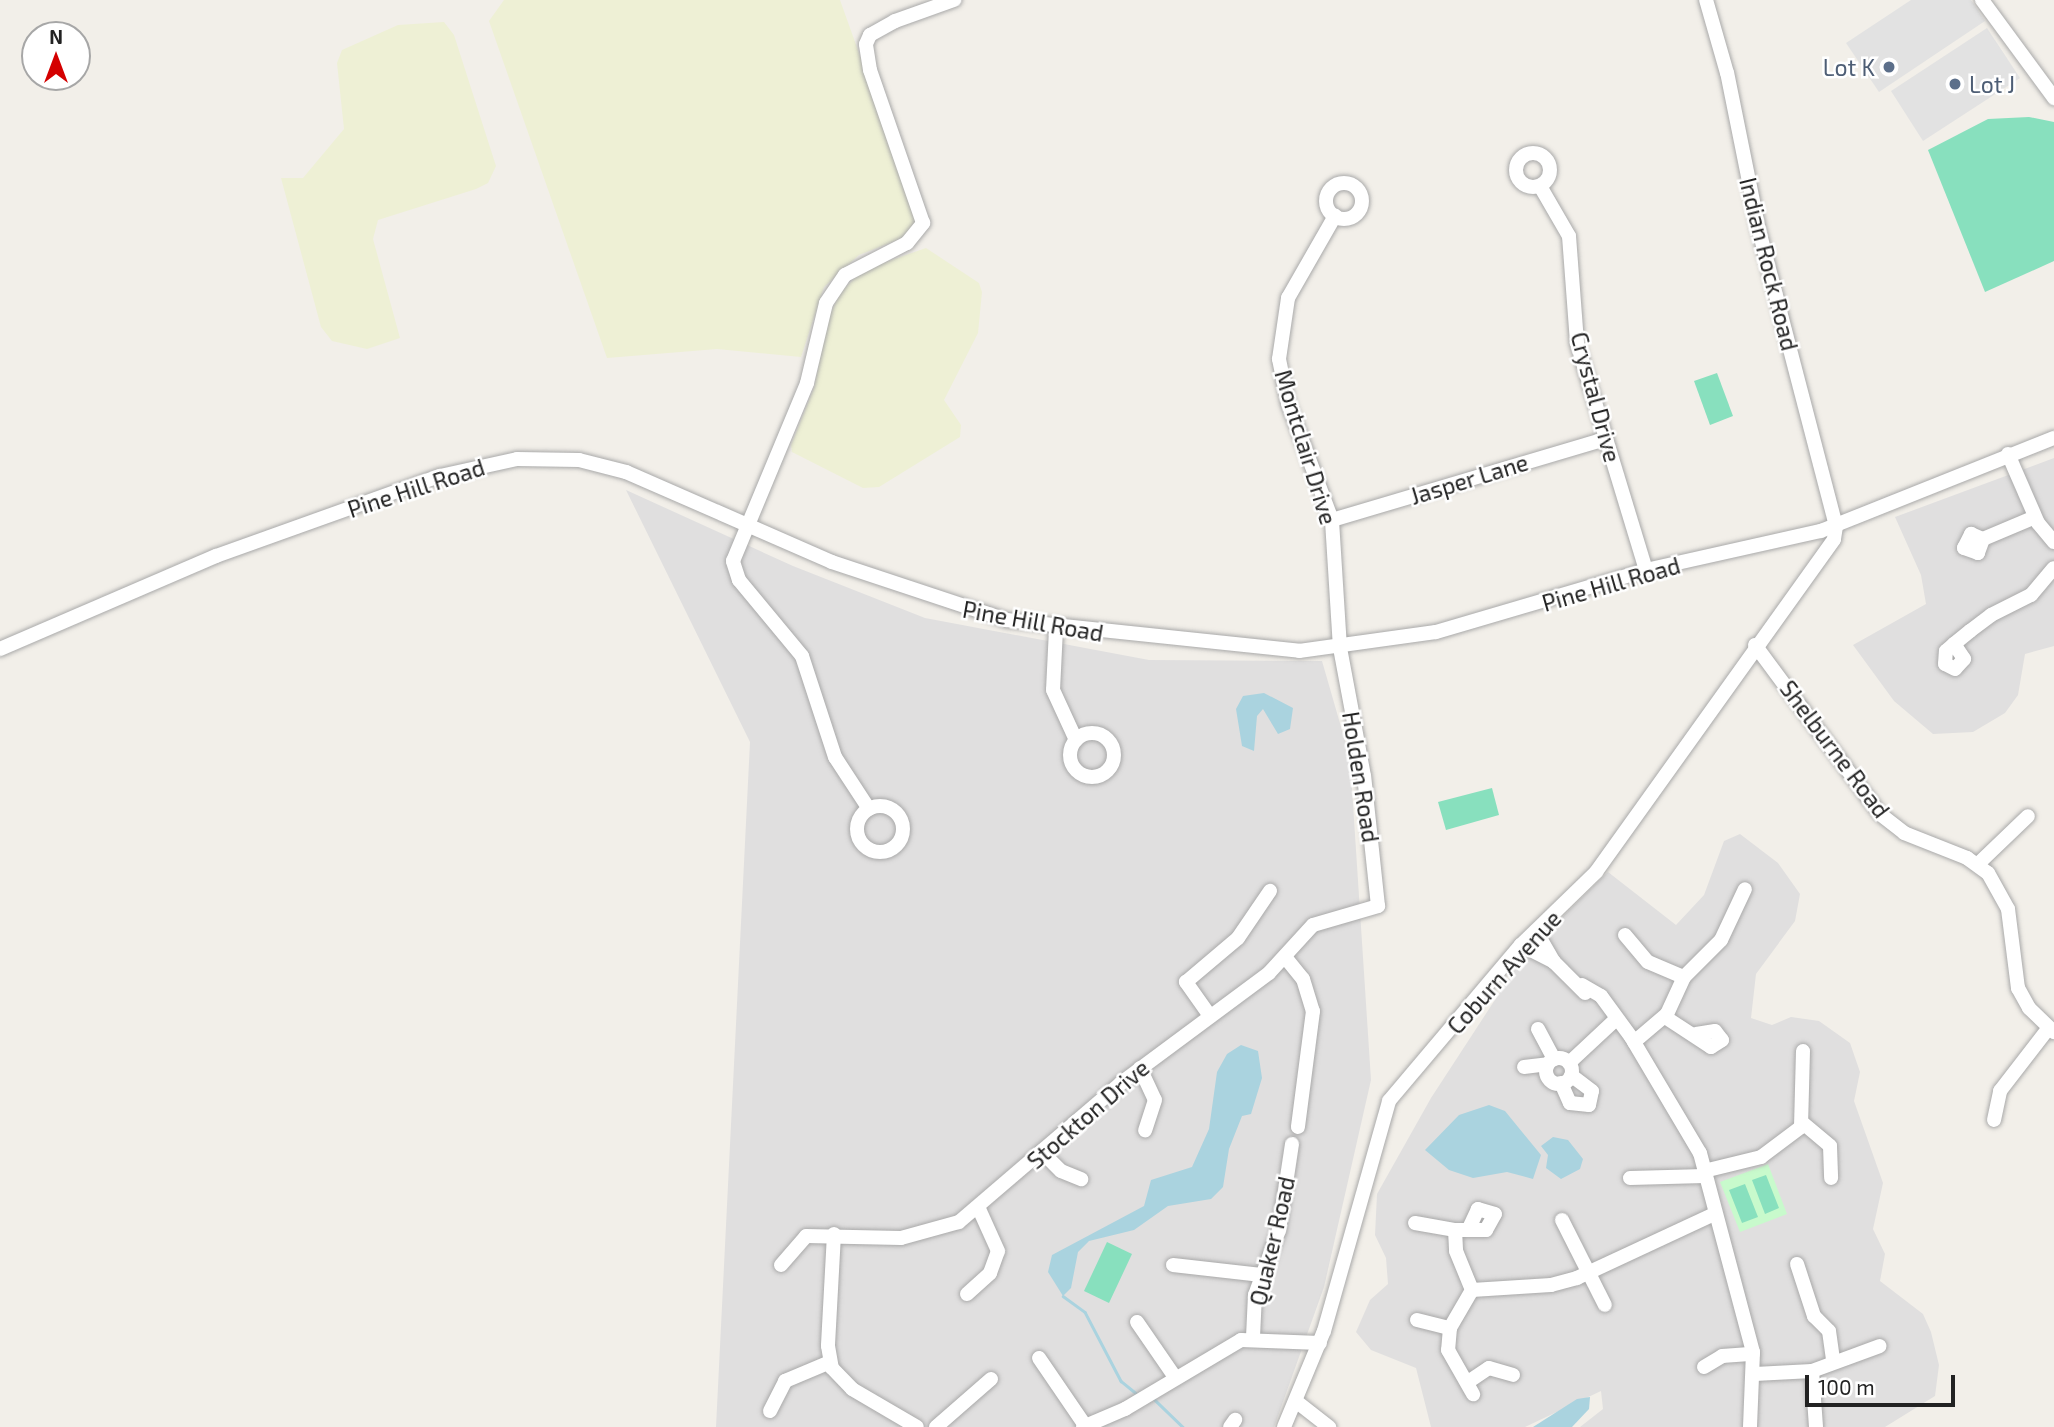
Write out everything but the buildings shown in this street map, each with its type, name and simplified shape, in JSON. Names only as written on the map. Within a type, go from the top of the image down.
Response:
[{"type":"street","points":[[869,809],[835,757],[802,656],[735,574],[733,561],[746,524],[807,383],[826,303],[854,268],[907,243],[923,223],[870,70],[866,44],[870,35],[895,21],[954,0]]},
{"type":"street","name":"Indian Rock Road","points":[[1706,0],[1727,73],[1759,231],[1836,526]]},
{"type":"street","points":[[1982,0],[2054,98]]},
{"type":"street","name":"Crystal Drive","points":[[1540,186],[1569,236],[1577,343],[1646,570]]},
{"type":"street","name":"Montclair Drive","points":[[1335,216],[1288,298],[1279,359],[1288,403],[1332,520],[1340,648]]},
{"type":"street","name":"Pine Hill Road","points":[[0,649],[183,569],[440,476],[496,462],[554,457],[604,466],[953,606],[1056,629],[1253,649],[1340,648],[1504,617],[1646,570],[1836,526],[2008,454],[2054,438]]},
{"type":"street","name":"Jasper Lane","points":[[1332,520],[1605,439]]},
{"type":"street","points":[[2008,454],[2035,517],[2054,542]]},
{"type":"street","points":[[1983,539],[2035,517]]},
{"type":"street","name":"Coburn Avenue","points":[[1284,1427],[1297,1402],[1320,1343],[1384,1111],[1408,1074],[1521,946],[1596,872],[1755,645],[1823,560],[1836,526]]},
{"type":"street","points":[[1954,644],[1991,615],[2031,595],[2054,568]]},
{"type":"street","points":[[1056,629],[1053,690],[1076,740]]},
{"type":"street","name":"Shelburne Road","points":[[1755,645],[1880,814],[1904,833],[1978,864]]},
{"type":"street","name":"Holden Road","points":[[1340,648],[1364,776],[1378,906]]},
{"type":"street","points":[[1994,1120],[2000,1091],[2051,1031],[2018,988],[2008,909],[1978,864],[2028,816]]},
{"type":"street","points":[[1634,1042],[1665,1017],[1684,977],[1721,940],[1745,889]]},
{"type":"street","points":[[1210,1016],[1186,982],[1238,938],[1270,891]]},
{"type":"street","name":"Stockton Drive","points":[[780,1265],[806,1236],[834,1234],[915,1237],[945,1229],[979,1209],[1140,1068],[1285,957],[1312,925],[1378,906]]},
{"type":"street","points":[[1536,931],[1554,962]]},
{"type":"street","points":[[1625,935],[1648,962],[1684,977]]},
{"type":"street","points":[[1521,946],[1554,962],[1582,985],[1594,1002],[1603,1004],[1634,1042],[1684,1122],[1704,1173],[1754,1353],[1755,1374],[1750,1427]]},
{"type":"street","points":[[1285,957],[1303,979],[1313,1011],[1297,1127]]},
{"type":"street","points":[[1665,1017],[1696,1034]]},
{"type":"street","points":[[1524,1068],[1561,1069],[1616,1019]]},
{"type":"street","points":[[1538,1029],[1561,1069]]},
{"type":"street","points":[[1803,1051],[1804,1124],[1830,1146],[1831,1178]]},
{"type":"street","points":[[1140,1068],[1155,1100],[1145,1130]]},
{"type":"street","points":[[1630,1178],[1704,1173],[1761,1157],[1804,1124]]},
{"type":"street","name":"Quaker Road","points":[[1253,1337],[1261,1275],[1279,1230],[1292,1144]]},
{"type":"street","points":[[1043,1153],[1061,1171],[1081,1179]]},
{"type":"street","points":[[967,1294],[990,1273],[998,1251],[979,1209]]},
{"type":"street","points":[[1472,1290],[1551,1285],[1586,1273],[1714,1214]]},
{"type":"street","points":[[1562,1220],[1586,1273],[1605,1305]]},
{"type":"street","points":[[1415,1223],[1462,1229],[1456,1251],[1472,1290]]},
{"type":"street","points":[[834,1234],[830,1362],[852,1389],[917,1427]]},
{"type":"street","points":[[1797,1264],[1814,1316],[1829,1331],[1833,1360]]},
{"type":"street","points":[[1173,1265],[1261,1275]]},
{"type":"street","points":[[1472,1290],[1450,1328],[1452,1362],[1470,1388],[1499,1363],[1513,1376]]},
{"type":"street","points":[[1417,1320],[1450,1328]]},
{"type":"street","points":[[1137,1322],[1175,1377]]},
{"type":"street","points":[[1038,1358],[1085,1427],[1227,1345],[1253,1337],[1320,1343]]},
{"type":"street","points":[[1755,1374],[1812,1371],[1833,1360],[1880,1346]]},
{"type":"street","points":[[1704,1367],[1722,1356],[1754,1353]]},
{"type":"street","points":[[770,1411],[785,1381],[830,1362]]},
{"type":"street","points":[[1812,1371],[1816,1427]]},
{"type":"street","points":[[936,1427],[991,1379]]},
{"type":"street","points":[[1297,1402],[1329,1427]]},
{"type":"shaded area","name":"Lot K","points":[[1911,0],[1971,0],[1985,21],[1879,92],[1846,43]]},
{"type":"shaded area","name":"Lot J","points":[[1987,28],[2020,78],[1923,141],[1891,91]]},
{"type":"shaded area","points":[[2054,458],[2054,646],[2025,654],[2018,695],[2005,713],[1973,732],[1933,734],[1894,701],[1853,645],[1926,604],[1921,575],[1895,517]]},
{"type":"shaded area","points":[[626,490],[793,566],[925,618],[1149,660],[1322,661],[1350,758],[1371,1080],[1324,1287],[1274,1427],[716,1427],[750,742]]},
{"type":"shaded area","points":[[1740,834],[1778,863],[1800,894],[1795,921],[1756,974],[1751,1018],[1772,1025],[1791,1017],[1819,1021],[1850,1043],[1860,1072],[1854,1101],[1883,1183],[1873,1229],[1885,1254],[1880,1281],[1923,1314],[1931,1332],[1939,1365],[1935,1396],[1885,1427],[1580,1427],[1603,1409],[1601,1391],[1525,1427],[1431,1427],[1416,1368],[1371,1350],[1356,1332],[1370,1300],[1388,1284],[1386,1258],[1375,1235],[1377,1194],[1431,1098],[1519,963],[1549,930],[1608,872],[1676,925],[1704,895],[1724,841]]},
{"type":"green space","points":[[504,0],[840,0],[914,207],[915,225],[900,239],[859,255],[824,287],[801,357],[717,349],[607,358],[489,21]]},
{"type":"green space","points":[[444,22],[454,35],[496,166],[488,183],[476,189],[378,220],[373,239],[400,338],[367,349],[332,341],[321,327],[281,178],[303,178],[344,129],[337,63],[342,50],[398,25]]},
{"type":"green space","points":[[2029,117],[2054,122],[2054,261],[1985,292],[1928,150],[1988,119]]},
{"type":"green space","points":[[926,248],[979,283],[982,292],[978,333],[944,400],[961,425],[960,437],[879,487],[863,488],[792,452],[791,445],[814,388],[828,319],[840,293],[863,270]]},
{"type":"green space","points":[[1717,373],[1733,416],[1710,425],[1694,381]]},
{"type":"green space","points":[[1492,788],[1499,815],[1446,830],[1438,802]]},
{"type":"green space","points":[[1768,1164],[1787,1214],[1740,1232],[1720,1182]]},
{"type":"green space","points":[[1766,1175],[1779,1208],[1765,1214],[1752,1180]]},
{"type":"green space","points":[[1745,1184],[1758,1217],[1742,1223],[1729,1190]]},
{"type":"green space","points":[[1107,1242],[1132,1254],[1109,1303],[1084,1291]]},
{"type":"water","points":[[1264,693],[1293,708],[1290,729],[1278,734],[1263,709],[1257,716],[1254,751],[1242,746],[1236,709],[1243,696]]},
{"type":"water","points":[[1241,1045],[1258,1051],[1262,1078],[1251,1114],[1242,1116],[1229,1149],[1223,1187],[1211,1199],[1168,1206],[1134,1230],[1089,1241],[1078,1252],[1071,1288],[1063,1296],[1048,1272],[1052,1255],[1144,1206],[1151,1180],[1192,1167],[1209,1129],[1217,1072],[1227,1054]]},
{"type":"water","points":[[1489,1105],[1505,1111],[1541,1155],[1533,1179],[1507,1172],[1473,1178],[1449,1170],[1425,1150],[1459,1115]]},
{"type":"water","points":[[1553,1137],[1568,1140],[1583,1159],[1580,1169],[1561,1179],[1546,1168],[1548,1155],[1541,1146]]},
{"type":"water","points":[[1590,1397],[1589,1409],[1572,1427],[1533,1427],[1577,1399]]},
{"type":"waterway","points":[[1063,1296],[1085,1312],[1121,1381],[1136,1393]]},
{"type":"waterway","points":[[1154,1399],[1183,1427]]},
{"type":"place","name":"Lot K","points":[[1889,67]]},
{"type":"place","name":"Lot J","points":[[1955,84]]}]
